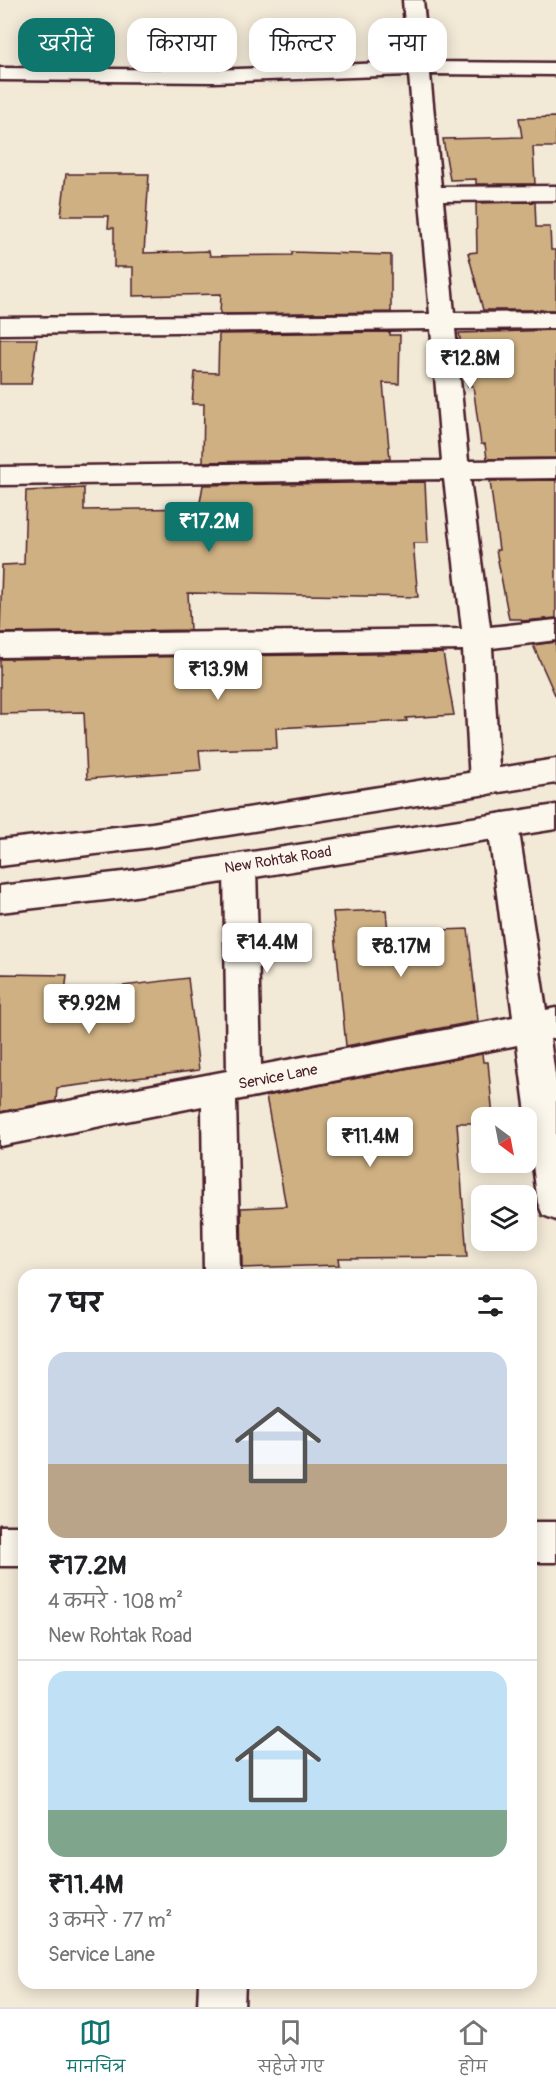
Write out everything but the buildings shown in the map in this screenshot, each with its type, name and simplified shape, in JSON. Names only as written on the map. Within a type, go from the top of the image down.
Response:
[{"type":"street","points":[[413,0],[415,18]]},
{"type":"street","points":[[447,68],[556,69]]},
{"type":"street","points":[[0,74],[214,76],[368,70]]},
{"type":"street","points":[[419,72],[456,469],[477,639],[485,783]]},
{"type":"street","points":[[430,194],[556,193]]},
{"type":"street","points":[[0,326],[556,320]]},
{"type":"street","points":[[0,476],[556,469]]},
{"type":"street","points":[[0,646],[477,639],[556,630]]},
{"type":"street","points":[[0,853],[152,835],[556,771]]},
{"type":"street","name":"New Rohtak Road","points":[[0,900],[240,867],[556,817]]},
{"type":"street","points":[[503,825],[544,1025],[556,1203]]},
{"type":"street","points":[[222,1269],[240,867]]},
{"type":"street","name":"Service Lane","points":[[0,1130],[544,1025]]},
{"type":"street","points":[[537,1542],[556,1542]]},
{"type":"street","points":[[0,1546],[18,1546]]},
{"type":"street","points":[[222,1989],[222,2007]]}]
